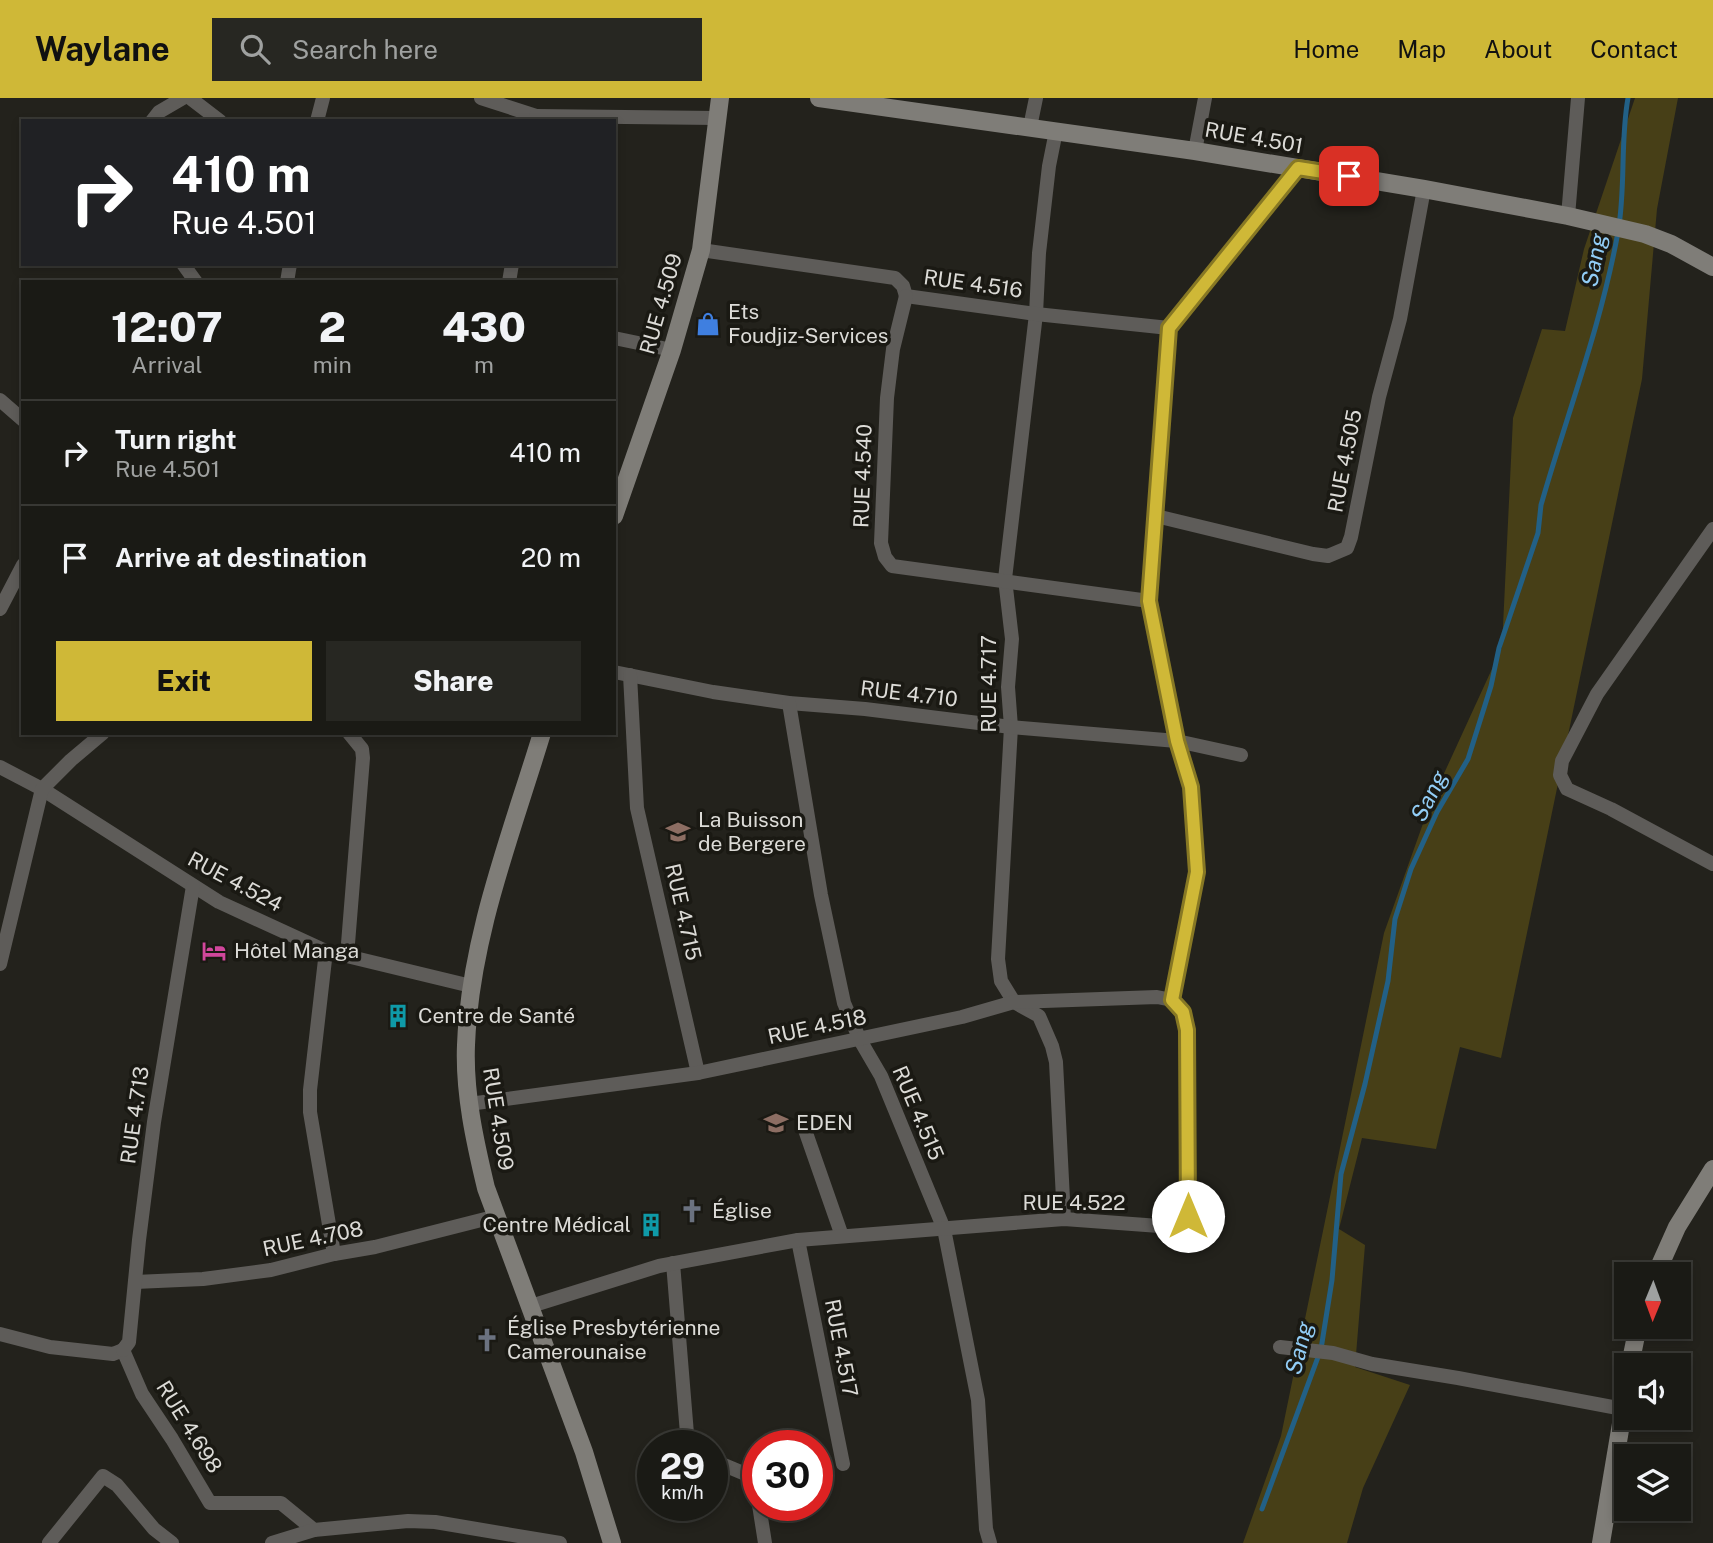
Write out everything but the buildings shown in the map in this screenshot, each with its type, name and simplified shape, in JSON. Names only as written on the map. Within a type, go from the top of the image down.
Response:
[{"type":"street","points":[[154,119],[159,112],[183,98]]},
{"type":"street","points":[[190,98],[217,119]]},
{"type":"street","points":[[318,119],[323,98]]},
{"type":"street","points":[[481,98],[536,118],[716,118]]},
{"type":"street","name":"RUE 4.509","points":[[616,510],[672,350],[701,250],[720,98]]},
{"type":"street","name":"RUE 4.501","points":[[819,98],[1195,150],[1567,216],[1645,234],[1671,244],[1713,267]]},
{"type":"street","points":[[1030,127],[1036,98]]},
{"type":"street","points":[[1195,150],[1205,98]]},
{"type":"street","points":[[1567,216],[1578,98]]},
{"type":"street","name":"RUE 4.717","points":[[1014,1002],[1001,981],[999,959],[1011,727],[1008,687],[1012,639],[1004,579],[1036,314],[1039,253],[1049,166],[1056,131]]},
{"type":"street","points":[[1172,1000],[1197,872],[1191,787],[1177,741],[1149,601],[1169,328],[1298,168]]},
{"type":"street","name":"RUE 4.505","points":[[1156,516],[1313,554],[1328,556],[1347,548],[1379,397],[1400,319],[1424,189]]},
{"type":"street","name":"RUE 4.516","points":[[701,250],[895,278],[903,286],[906,296],[1036,314],[1169,328]]},
{"type":"street","name":"RUE 4.540","points":[[906,296],[893,349],[887,398],[881,544],[885,557],[892,566],[1004,579],[1149,601]]},
{"type":"street","points":[[616,338],[672,350]]},
{"type":"street","points":[[0,400],[21,417]]},
{"type":"street","points":[[1713,528],[1597,694],[1562,761],[1560,775],[1567,789],[1611,809],[1713,864]]},
{"type":"street","points":[[0,609],[21,569]]},
{"type":"street","name":"RUE 4.710","points":[[616,672],[713,692],[789,703],[865,709],[1011,727],[1177,741],[1241,755]]},
{"type":"street","name":"RUE 4.715","points":[[630,675],[637,808],[698,1073]]},
{"type":"street","name":"RUE 4.515","points":[[789,703],[821,895],[844,1003],[860,1040],[881,1076],[944,1229],[978,1399],[986,1529],[990,1543]]},
{"type":"street","points":[[0,964],[43,789],[101,735]]},
{"type":"street","points":[[347,956],[363,758],[362,749],[351,735]]},
{"type":"street","name":"RUE 4.509","points":[[541,735],[482,931],[471,986],[466,1047],[469,1104],[475,1146],[486,1188],[584,1452],[612,1543]]},
{"type":"street","name":"RUE 4.524","points":[[0,767],[43,789],[219,902],[326,951],[471,986]]},
{"type":"street","name":"RUE 4.713","points":[[123,1350],[129,1342],[154,1122],[193,886]]},
{"type":"street","points":[[326,951],[310,1090],[310,1112],[334,1254]]},
{"type":"street","name":"RUE 4.518","points":[[469,1104],[698,1073],[860,1040],[962,1017],[1014,1002],[1157,997],[1172,1000]]},
{"type":"street","name":"RUE 4.522","points":[[531,1306],[615,1278],[673,1263],[798,1240],[1064,1219],[1173,1227],[1182,1224],[1188,1216],[1187,1030],[1183,1012],[1172,1000]]},
{"type":"street","points":[[1014,1002],[1039,1016],[1052,1045],[1056,1062],[1064,1219]]},
{"type":"street","points":[[805,1130],[842,1236]]},
{"type":"street","points":[[1661,1262],[1677,1227],[1713,1169]]},
{"type":"street","name":"RUE 4.708","points":[[135,1282],[217,1278],[271,1270],[497,1216]]},
{"type":"street","name":"RUE 4.517","points":[[798,1240],[843,1464]]},
{"type":"street","points":[[673,1263],[687,1430]]},
{"type":"street","points":[[0,1334],[50,1347],[113,1354],[123,1350]]},
{"type":"street","points":[[1280,1347],[1333,1353],[1372,1364],[1614,1401]]},
{"type":"street","name":"RUE 4.698","points":[[123,1350],[142,1394],[173,1439],[210,1503],[281,1503],[314,1530]]},
{"type":"street","points":[[1601,1543],[1619,1430]]},
{"type":"street","points":[[49,1543],[103,1476],[117,1485],[154,1529],[172,1543]]},
{"type":"street","points":[[272,1543],[314,1530],[408,1521],[435,1522],[559,1543]]},
{"type":"street","points":[[762,1521],[765,1543]]},
{"type":"shaded area","points":[[1635,98],[1678,98],[1657,209],[1642,379],[1501,1058],[1460,1047],[1436,1149],[1362,1138],[1339,1229],[1365,1245],[1355,1367],[1410,1385],[1363,1488],[1347,1543],[1243,1543],[1281,1436],[1384,933],[1430,804],[1502,647],[1513,418],[1542,329],[1565,331],[1584,249]]},
{"type":"waterway","name":"Sang","points":[[1262,1509],[1321,1349],[1332,1280],[1341,1174],[1388,981],[1395,919],[1411,869],[1437,812],[1468,759],[1491,686],[1499,648],[1538,533],[1541,505],[1602,302],[1618,232],[1628,98]]},
{"type":"place","name":"Ets Foudjiz-Services","points":[[708,324]]},
{"type":"place","name":"La Buisson de Bergere","points":[[678,832]]},
{"type":"place","name":"Hôtel Manga","points":[[214,951]]},
{"type":"place","name":"Centre de Santé","points":[[398,1016]]},
{"type":"place","name":"EDEN","points":[[776,1123]]},
{"type":"place","name":"Église","points":[[692,1211]]},
{"type":"place","name":"Centre Médical","points":[[651,1225]]},
{"type":"place","name":"Église Presbytérienne Camerounaise","points":[[487,1340]]},
{"type":"route","points":[[1188,1216],[1187,1030],[1183,1012],[1172,1000],[1197,872],[1191,787],[1177,741],[1149,601],[1169,328],[1298,168],[1349,176]]}]
